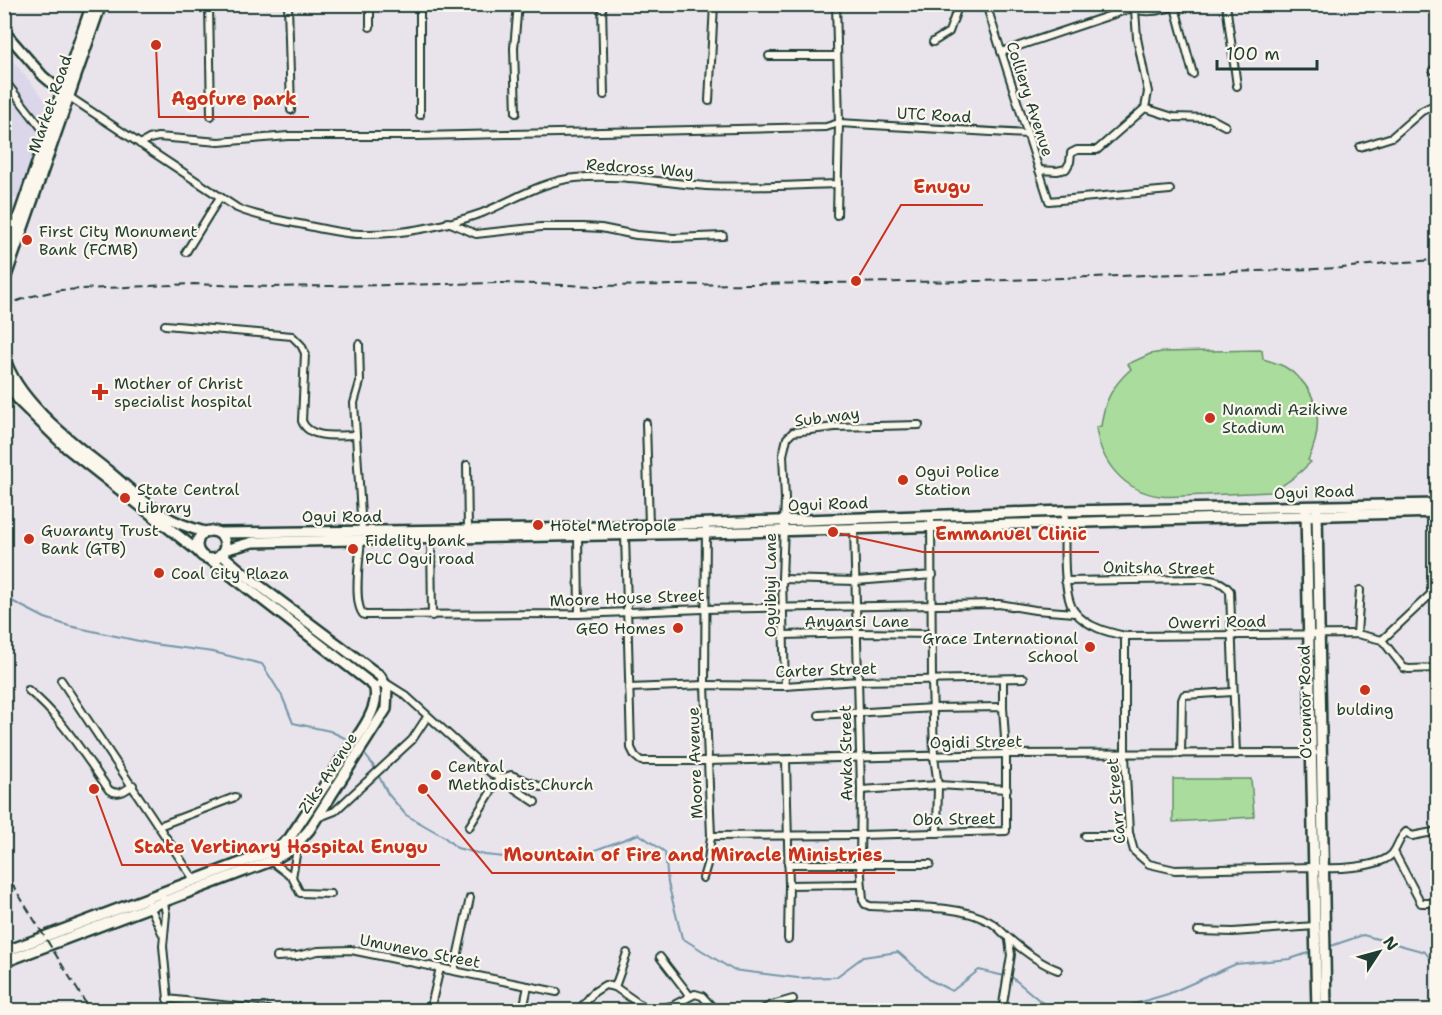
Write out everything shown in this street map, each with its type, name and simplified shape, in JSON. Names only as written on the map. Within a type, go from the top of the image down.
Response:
[{"type":"main road","name":"Market Road","points":[[5,281],[92,4]]},
{"type":"main road","name":"Market Road","points":[[4,259],[47,135],[101,4]]},
{"type":"main road","points":[[4,356],[12,377],[36,409],[69,440],[163,515],[184,526],[219,533],[224,541],[223,552]]},
{"type":"main road","points":[[4,379],[21,402],[67,448],[374,686]]},
{"type":"main road","name":"Ogui Road","points":[[219,533],[362,535],[431,539],[578,536],[931,516],[1065,511],[1305,512],[1434,508]]},
{"type":"main road","name":"Ogui Road","points":[[1317,511],[1332,514],[1434,508]]},
{"type":"main road","points":[[1311,535],[1317,511]]},
{"type":"main road","points":[[1305,512],[1311,535]]},
{"type":"main road","name":"Ogui Road","points":[[783,525],[854,529],[1291,517],[1305,512]]},
{"type":"main road","points":[[1311,535],[1332,514]]},
{"type":"main road","points":[[1291,517],[1311,535]]},
{"type":"main road","name":"Ogui Road","points":[[223,552],[253,542],[468,529],[649,525],[706,528]]},
{"type":"main road","points":[[199,552],[197,541],[205,532]]},
{"type":"main road","name":"O'connor Road","points":[[1311,535],[1320,967]]},
{"type":"main road","points":[[210,559],[223,552]]},
{"type":"main road","points":[[223,552],[255,583],[380,676],[386,683]]},
{"type":"main road","name":"Ziks Avenue","points":[[4,962],[163,897],[285,855],[298,844],[317,819],[372,733],[386,709],[388,694],[386,683]]},
{"type":"main road","name":"Ziks Avenue","points":[[197,886],[275,850],[289,838],[376,702],[374,686]]},
{"type":"main road","name":"Ziks Avenue","points":[[4,952],[148,903]]},
{"type":"main road","points":[[1317,1011],[1320,967]]},
{"type":"main road","points":[[1320,967],[1326,1011]]},
{"type":"street","points":[[209,4],[211,116]]},
{"type":"street","points":[[288,4],[291,111]]},
{"type":"street","points":[[370,4],[370,27]]},
{"type":"street","points":[[420,4],[420,115]]},
{"type":"street","points":[[516,113],[514,48],[518,4]]},
{"type":"street","points":[[602,4],[604,96]]},
{"type":"street","points":[[709,101],[714,4]]},
{"type":"street","points":[[837,4],[836,56],[839,123],[837,215]]},
{"type":"street","points":[[933,42],[949,32],[958,4]]},
{"type":"street","name":"Colliery Avenue","points":[[986,4],[1049,201],[1170,190]]},
{"type":"street","points":[[1001,52],[1132,7],[1144,12],[1184,4]]},
{"type":"street","points":[[1226,4],[1237,86]]},
{"type":"street","points":[[1039,170],[1066,169],[1071,153],[1077,150],[1097,150],[1145,108],[1148,92],[1132,7]]},
{"type":"street","points":[[1175,7],[1193,74]]},
{"type":"street","points":[[4,31],[43,76],[65,94]]},
{"type":"street","points":[[769,56],[836,56]]},
{"type":"street","points":[[4,80],[47,135]]},
{"type":"street","name":"Redcross Way","points":[[65,94],[243,211],[352,234],[385,233],[448,222],[482,212],[558,180],[575,178],[633,178],[681,184],[735,186],[838,184]]},
{"type":"street","points":[[1360,147],[1392,137],[1422,111],[1437,103]]},
{"type":"street","points":[[1145,108],[1173,117],[1210,118],[1225,126]]},
{"type":"street","name":"UTC Road","points":[[140,144],[158,137],[219,142],[288,136],[431,136],[826,127],[839,123],[1027,134]]},
{"type":"street","points":[[186,252],[220,197]]},
{"type":"street","points":[[448,222],[476,234],[541,227],[583,226],[636,235],[674,238],[723,236]]},
{"type":"street","points":[[165,325],[292,336],[302,345],[305,353],[302,421],[304,427],[325,435],[356,435]]},
{"type":"street","points":[[359,344],[360,382],[354,403],[362,535]]},
{"type":"street","points":[[646,423],[649,525]]},
{"type":"street","name":"Sub way","points":[[783,525],[783,455],[785,443],[790,434],[835,427],[919,425]]},
{"type":"street","points":[[467,465],[468,529]]},
{"type":"street","points":[[1434,508],[1434,593],[1382,640],[1404,668],[1437,668]]},
{"type":"street","points":[[1065,511],[1065,581],[1070,604],[1075,613]]},
{"type":"street","points":[[931,516],[932,680],[934,757],[938,784],[937,833]]},
{"type":"street","name":"Oguibiyi Lane","points":[[783,525],[785,686]]},
{"type":"street","name":"Moore Avenue","points":[[706,528],[705,685],[711,836],[788,836]]},
{"type":"street","name":"Awka Street","points":[[854,529],[860,713],[860,884],[865,904],[969,912],[992,923],[1009,940]]},
{"type":"street","name":"Moore House Street","points":[[362,535],[358,572],[359,607],[360,612],[364,615],[579,614],[707,609],[999,604],[1075,613]]},
{"type":"street","points":[[625,535],[629,688]]},
{"type":"street","points":[[578,536],[579,614]]},
{"type":"street","points":[[431,539],[432,616]]},
{"type":"street","points":[[782,579],[856,580],[933,575]]},
{"type":"street","name":"Onitsha Street","points":[[1065,581],[1218,580],[1230,591],[1236,754]]},
{"type":"street","points":[[1357,634],[1360,590]]},
{"type":"street","name":"Owerri Road","points":[[1075,613],[1099,629],[1125,636],[1357,634],[1382,640]]},
{"type":"street","name":"Anyansi Lane","points":[[784,635],[932,634]]},
{"type":"street","name":"Carr Street","points":[[1125,636],[1125,755],[1130,836],[1134,851],[1140,858],[1149,864],[1176,870],[1318,868],[1374,863],[1394,852]]},
{"type":"street","name":"Carter Street","points":[[629,688],[705,685],[785,686],[858,681],[1024,678]]},
{"type":"street","name":"Oba Street","points":[[788,836],[1005,832],[1007,829],[1003,679]]},
{"type":"street","points":[[61,680],[133,785],[197,886]]},
{"type":"street","points":[[374,686],[386,683],[405,695],[475,760],[499,779],[535,802]]},
{"type":"street","name":"Ogidi Street","points":[[629,688],[631,748],[641,761],[1006,754],[1316,753]]},
{"type":"street","points":[[28,690],[57,718],[109,790],[118,793],[133,785]]},
{"type":"street","points":[[1180,754],[1184,696],[1233,692]]},
{"type":"street","points":[[819,715],[933,708],[1003,707]]},
{"type":"street","points":[[317,819],[338,809],[412,740],[428,717]]},
{"type":"street","points":[[786,760],[788,939]]},
{"type":"street","points":[[469,827],[499,779],[511,775],[541,788]]},
{"type":"street","points":[[861,790],[938,784],[1006,789]]},
{"type":"street","points":[[159,826],[235,797]]},
{"type":"street","points":[[1437,831],[1412,836],[1406,832],[1396,845],[1394,852],[1421,903],[1437,903]]},
{"type":"street","points":[[703,878],[711,836]]},
{"type":"street","points":[[1085,836],[1130,836]]},
{"type":"street","points":[[298,844],[292,877],[297,890],[302,894],[331,894]]},
{"type":"street","points":[[271,861],[292,877]]},
{"type":"street","points":[[788,864],[930,864]]},
{"type":"street","points":[[789,885],[860,884]]},
{"type":"street","points":[[163,897],[166,914],[163,934],[167,999],[170,1011]]},
{"type":"street","points":[[454,971],[470,898]]},
{"type":"street","points":[[148,903],[163,934]]},
{"type":"street","points":[[1198,932],[1233,932],[1318,925]]},
{"type":"street","points":[[1009,940],[1045,966],[1058,970]]},
{"type":"street","points":[[1002,1011],[1011,955],[1009,940]]},
{"type":"street","name":"Umunevo Street","points":[[277,957],[297,956],[318,951],[351,950],[557,992]]},
{"type":"street","points":[[615,987],[627,953]]},
{"type":"street","points":[[660,957],[690,996]]},
{"type":"street","points":[[430,1011],[440,968]]},
{"type":"street","points":[[579,1011],[599,988],[605,985],[615,987],[649,1011],[672,1006],[690,996],[700,995],[715,1011]]},
{"type":"street","points":[[523,1011],[528,986]]},
{"type":"street","points":[[4,999],[11,1011]]},
{"type":"street","points":[[167,999],[268,1011]]},
{"type":"street","points":[[762,1011],[772,1005],[793,999]]},
{"type":"street","points":[[1198,1008],[1206,1011]]},
{"type":"shaded area","points":[[4,50],[51,107],[18,199],[5,193]]},
{"type":"green space","name":"Nnamdi Azikiwe Stadium","points":[[1262,350],[1263,359],[1282,366],[1297,376],[1306,386],[1316,409],[1316,434],[1308,460],[1311,462],[1282,486],[1271,492],[1160,496],[1135,488],[1125,481],[1108,462],[1098,440],[1096,427],[1101,426],[1110,394],[1131,369],[1128,364],[1150,354],[1162,352]]},
{"type":"green space","points":[[1173,779],[1251,779],[1254,815],[1253,817],[1173,822]]},
{"type":"waterway","points":[[4,597],[45,618],[69,626],[153,644],[213,652],[262,664],[282,696],[293,723],[330,731],[351,741]]},
{"type":"waterway","points":[[362,751],[373,765],[388,794],[406,815],[443,836],[457,848],[485,855],[525,859],[576,857],[639,834],[665,852],[668,883],[682,938],[733,970],[798,978],[836,977],[863,957],[898,952],[930,980],[952,991],[979,970],[1013,978],[1046,1006],[1068,1010]]},
{"type":"waterway","points":[[1328,947],[1363,935],[1425,952],[1438,969]]},
{"type":"waterway","points":[[1114,1010],[1168,994],[1236,964],[1290,959],[1314,951]]},
{"type":"railway","points":[[4,306],[28,297],[61,290],[194,284],[272,287],[502,283],[596,286],[980,281],[1342,268],[1438,260]]},
{"type":"railway","points":[[4,871],[90,1010]]},
{"type":"place","name":"Agofure park","points":[[156,45]]},
{"type":"place","name":"First City Monument Bank (FCMB)","points":[[27,240]]},
{"type":"place","name":"Enugu","points":[[856,281]]},
{"type":"place","name":"Mother of Christ specialist hospital","points":[[100,392]]},
{"type":"place","name":"Nnamdi Azikiwe Stadium","points":[[1210,418]]},
{"type":"place","name":"Ogui Police Station","points":[[903,480]]},
{"type":"place","name":"State Central Library","points":[[125,498]]},
{"type":"place","name":"Hotel Metropole","points":[[538,525]]},
{"type":"place","name":"Emmanuel Clinic","points":[[833,532]]},
{"type":"place","name":"Guaranty Trust Bank (GTB)","points":[[29,539]]},
{"type":"place","name":"Fidelity bank PLC Ogui road","points":[[353,549]]},
{"type":"place","name":"Coal City Plaza","points":[[159,573]]},
{"type":"place","name":"GEO Homes","points":[[678,628]]},
{"type":"place","name":"Grace International School","points":[[1090,647]]},
{"type":"place","name":"bulding","points":[[1365,690]]},
{"type":"place","name":"Central Methodists Church","points":[[436,775]]},
{"type":"place","name":"State Vertinary Hospital Enugu","points":[[94,789]]},
{"type":"place","name":"Mountain of Fire and Miracle Ministries","points":[[423,789]]}]
